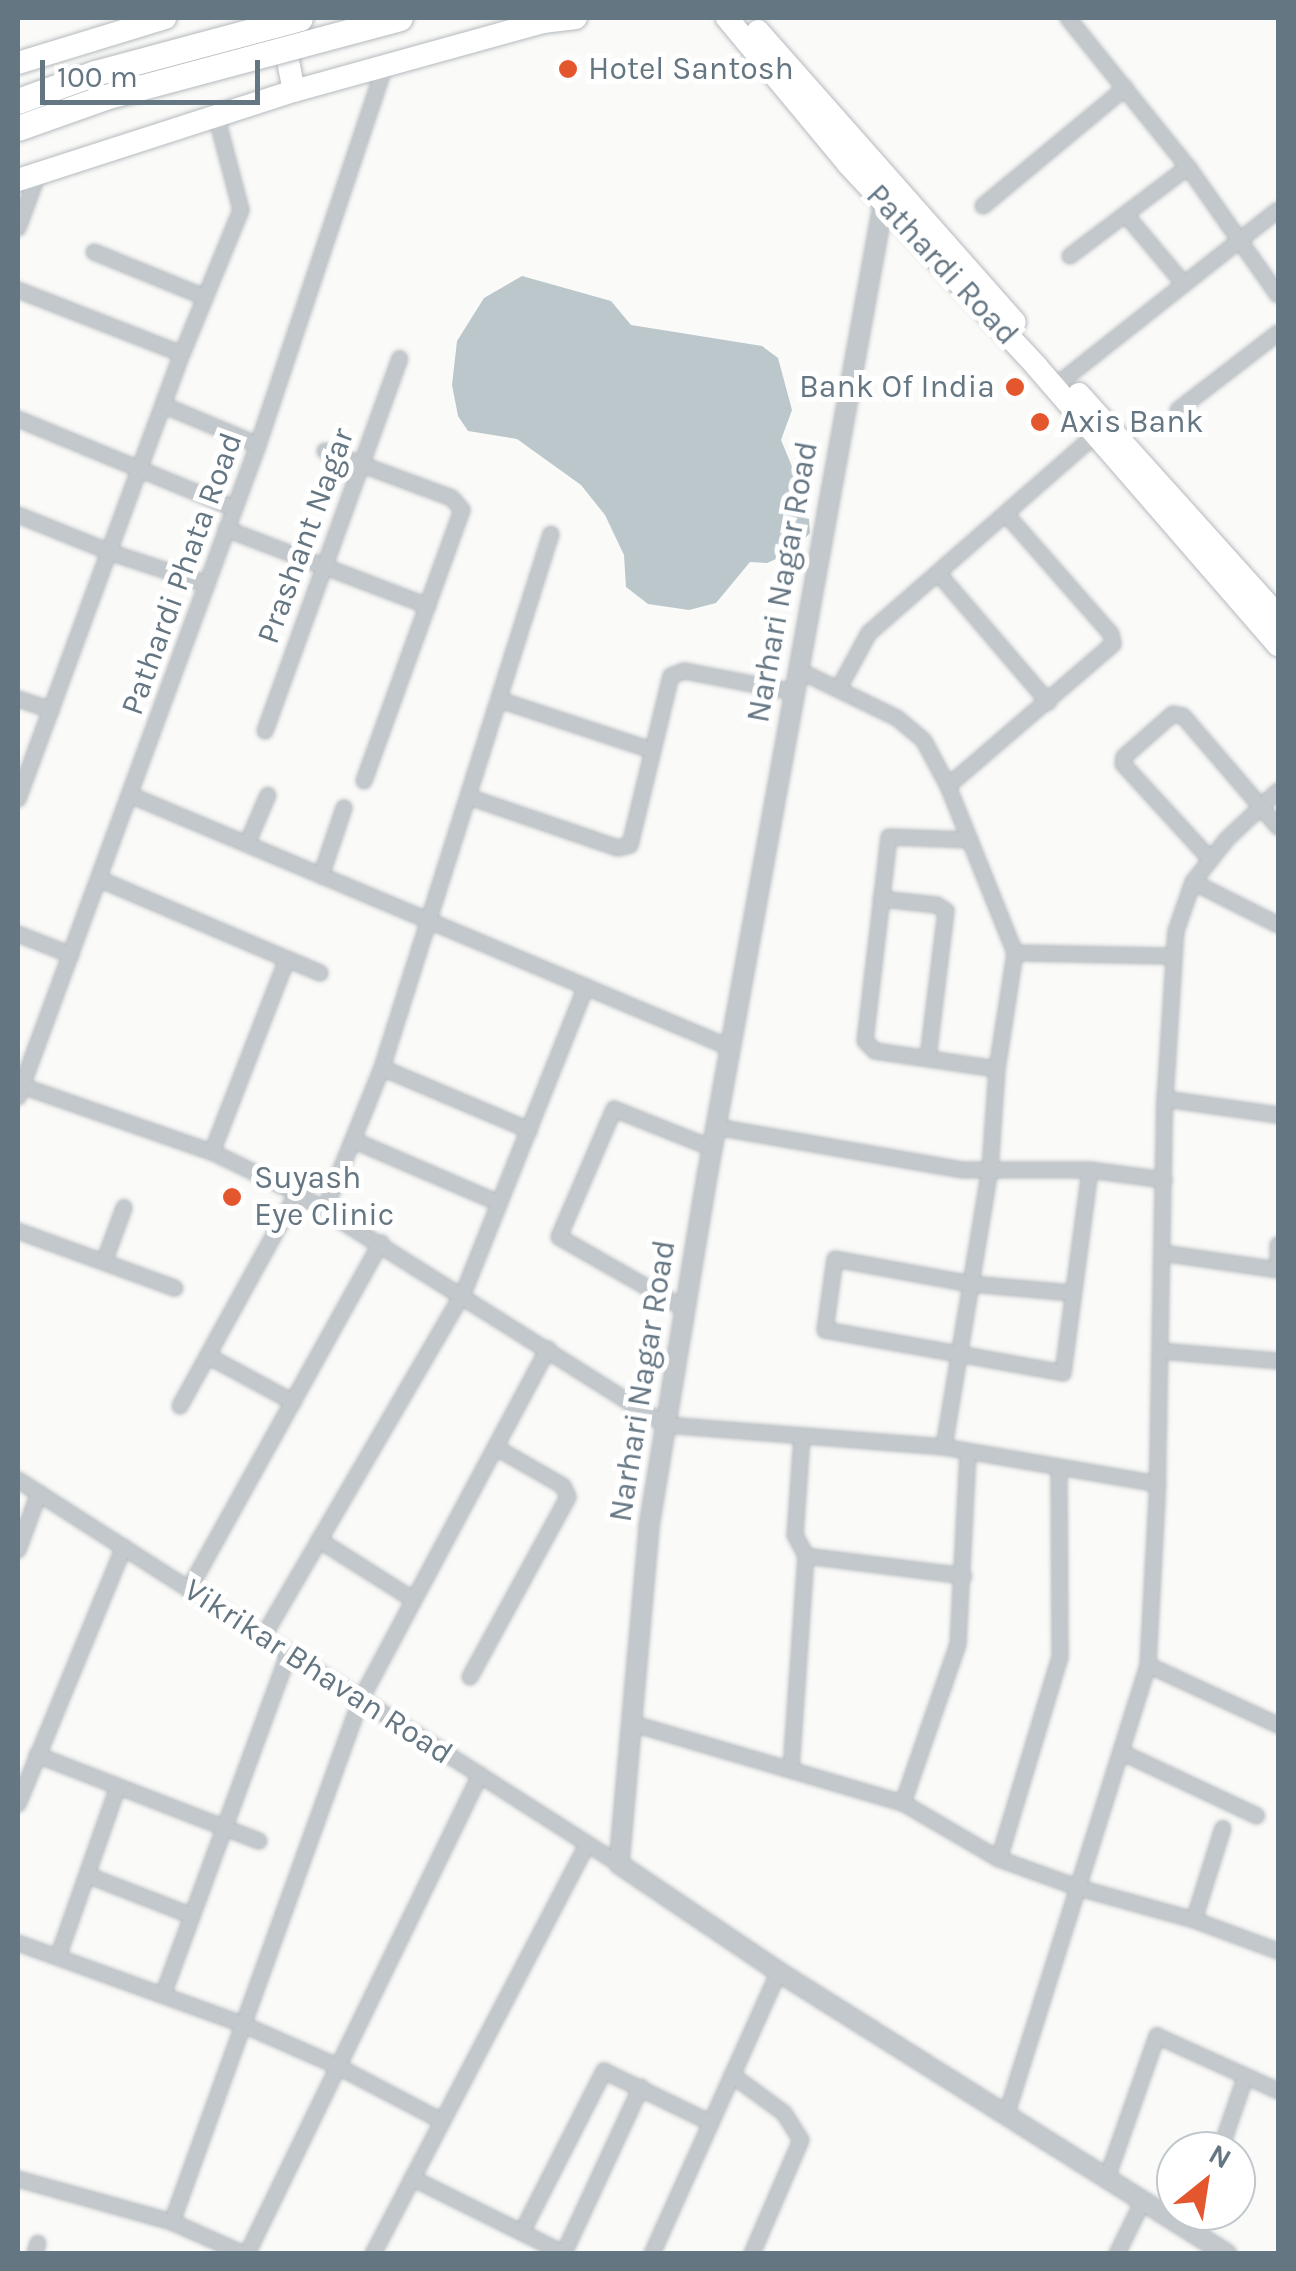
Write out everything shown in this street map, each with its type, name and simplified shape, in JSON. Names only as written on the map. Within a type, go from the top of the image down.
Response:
[{"type":"highway","points":[[18,101],[95,74],[300,18]]},
{"type":"highway","points":[[18,128],[104,97],[400,18]]},
{"type":"main road","points":[[18,62],[164,18]]},
{"type":"main road","points":[[279,18],[294,91]]},
{"type":"main road","points":[[28,177],[294,91],[576,18]]},
{"type":"main road","name":"Pathardi Road","points":[[728,18],[887,191]]},
{"type":"main road","points":[[746,18],[887,191],[1278,616]]},
{"type":"main road","points":[[772,47],[773,18]]},
{"type":"main road","points":[[1060,383],[1095,434],[1278,646]]},
{"type":"street","points":[[1068,18],[1188,167],[1278,295]]},
{"type":"street","name":"Pathardi Phata Road","points":[[20,1091],[258,445],[385,66]]},
{"type":"street","points":[[983,206],[1126,88]]},
{"type":"street","points":[[18,800],[182,354],[241,210],[216,115]]},
{"type":"street","points":[[1070,256],[1188,167]]},
{"type":"street","points":[[18,228],[28,177]]},
{"type":"street","name":"Narhari Nagar Road","points":[[620,1864],[648,1528],[712,1148],[887,191]]},
{"type":"street","points":[[1060,383],[1278,210]]},
{"type":"street","points":[[1126,216],[1183,283]]},
{"type":"street","points":[[94,252],[205,298]]},
{"type":"street","points":[[18,290],[182,354]]},
{"type":"street","points":[[1178,410],[1278,333]]},
{"type":"street","name":"Prashant Nagar","points":[[265,731],[400,359]]},
{"type":"street","points":[[164,405],[258,445]]},
{"type":"street","points":[[18,419],[234,508]]},
{"type":"street","points":[[839,688],[869,633],[1095,434]]},
{"type":"street","points":[[325,451],[460,504],[428,606],[364,782]]},
{"type":"street","points":[[948,786],[1110,648],[1113,640],[1006,514]]},
{"type":"street","points":[[18,515],[112,553],[207,584]]},
{"type":"street","points":[[226,529],[428,606]]},
{"type":"street","points":[[324,1209],[382,1068],[551,534]]},
{"type":"street","points":[[938,573],[1048,702]]},
{"type":"street","points":[[798,670],[910,728],[924,741],[948,786],[1015,953],[997,1069],[990,1169],[944,1447]]},
{"type":"street","points":[[470,798],[618,848],[630,845],[667,682],[677,672],[794,692]]},
{"type":"street","points":[[18,700],[50,710]]},
{"type":"street","points":[[500,700],[651,750]]},
{"type":"street","points":[[1210,859],[1123,764],[1124,757],[1179,713],[1278,827]]},
{"type":"street","points":[[1006,2116],[1148,1665],[1158,1484],[1165,1098],[1172,956],[1179,914],[1193,882],[1210,859],[1278,791]]},
{"type":"street","points":[[130,795],[731,1048]]},
{"type":"street","points":[[246,844],[268,795]]},
{"type":"street","points":[[321,876],[344,808]]},
{"type":"street","points":[[970,840],[892,835],[865,1041],[874,1050],[997,1069]]},
{"type":"street","points":[[99,879],[320,973]]},
{"type":"street","points":[[1193,882],[1278,925]]},
{"type":"street","points":[[881,899],[937,905],[946,911],[928,1058]]},
{"type":"street","points":[[18,934],[70,955]]},
{"type":"street","points":[[1015,953],[1172,956]]},
{"type":"street","points":[[212,1152],[288,959]]},
{"type":"street","points":[[263,1637],[462,1294],[586,987]]},
{"type":"street","points":[[382,1068],[528,1130]]},
{"type":"street","points":[[20,1091],[212,1152],[297,1193],[666,1424],[944,1447],[1059,1470],[1158,1484]]},
{"type":"street","points":[[1165,1098],[1278,1114]]},
{"type":"street","points":[[685,1310],[558,1238],[614,1109],[712,1148]]},
{"type":"street","points":[[716,1127],[963,1170],[1090,1170],[1164,1180]]},
{"type":"street","points":[[355,1141],[499,1203]]},
{"type":"street","points":[[1072,1293],[972,1284],[835,1259],[826,1330],[957,1357],[1063,1373],[1090,1170]]},
{"type":"street","points":[[180,1406],[297,1193]]},
{"type":"street","points":[[104,1262],[124,1208]]},
{"type":"street","points":[[18,1231],[175,1288]]},
{"type":"street","points":[[189,1589],[381,1243]]},
{"type":"street","points":[[1162,1253],[1278,1270],[1278,1245]]},
{"type":"street","points":[[172,2222],[361,1699],[548,1349]]},
{"type":"street","points":[[1160,1351],[1278,1361]]},
{"type":"street","points":[[208,1356],[293,1402]]},
{"type":"street","points":[[791,1770],[806,1556],[795,1535],[802,1436]]},
{"type":"street","points":[[470,1677],[568,1497],[563,1486],[495,1448]]},
{"type":"street","points":[[902,1803],[954,1657],[964,1576],[968,1452]]},
{"type":"street","points":[[999,1859],[1060,1657],[1059,1470]]},
{"type":"street","name":"Vikrikar Bhavan Road","points":[[18,1480],[620,1864]]},
{"type":"street","points":[[18,1550],[39,1493]]},
{"type":"street","points":[[320,1540],[414,1600]]},
{"type":"street","points":[[18,1804],[124,1548]]},
{"type":"street","points":[[806,1556],[964,1576]]},
{"type":"street","points":[[163,1996],[289,1653]]},
{"type":"street","points":[[1148,1665],[1278,1725]]},
{"type":"street","points":[[634,1724],[902,1803],[999,1859],[1079,1888],[1194,1920],[1278,1951]]},
{"type":"street","points":[[1121,1752],[1257,1816]]},
{"type":"street","points":[[37,1755],[259,1841]]},
{"type":"street","points":[[18,2179],[172,2222],[245,2254],[480,1775]]},
{"type":"street","points":[[58,1958],[118,1786]]},
{"type":"street","points":[[1194,1920],[1222,1828]]},
{"type":"street","points":[[373,2254],[587,1844]]},
{"type":"street","points":[[620,1864],[779,1972],[1227,2254]]},
{"type":"street","points":[[87,1876],[192,1916]]},
{"type":"street","points":[[18,1942],[244,2025],[337,2066],[440,2120]]},
{"type":"street","points":[[652,2254],[779,1972]]},
{"type":"street","points":[[1106,2178],[1157,2036],[1278,2091]]},
{"type":"street","points":[[522,2232],[600,2073],[610,2071],[711,2122]]},
{"type":"street","points":[[732,2076],[784,2113],[798,2129],[801,2140],[752,2254]]},
{"type":"street","points":[[1227,2131],[1245,2078]]},
{"type":"street","points":[[412,2178],[559,2252],[640,2087]]},
{"type":"street","points":[[1118,2254],[1143,2201]]},
{"type":"shaded area","points":[[522,276],[611,301],[631,325],[762,346],[778,358],[792,410],[781,440],[808,505],[810,533],[792,552],[767,563],[750,562],[716,603],[689,610],[648,604],[626,587],[624,555],[605,515],[581,485],[517,439],[468,431],[458,416],[452,385],[457,341],[484,298]]},
{"type":"place","name":"Hotel Santosh","points":[[568,69]]},
{"type":"place","name":"Bank Of India","points":[[1015,387]]},
{"type":"place","name":"Axis Bank","points":[[1040,422]]},
{"type":"place","name":"Suyash Eye Clinic","points":[[232,1197]]}]
